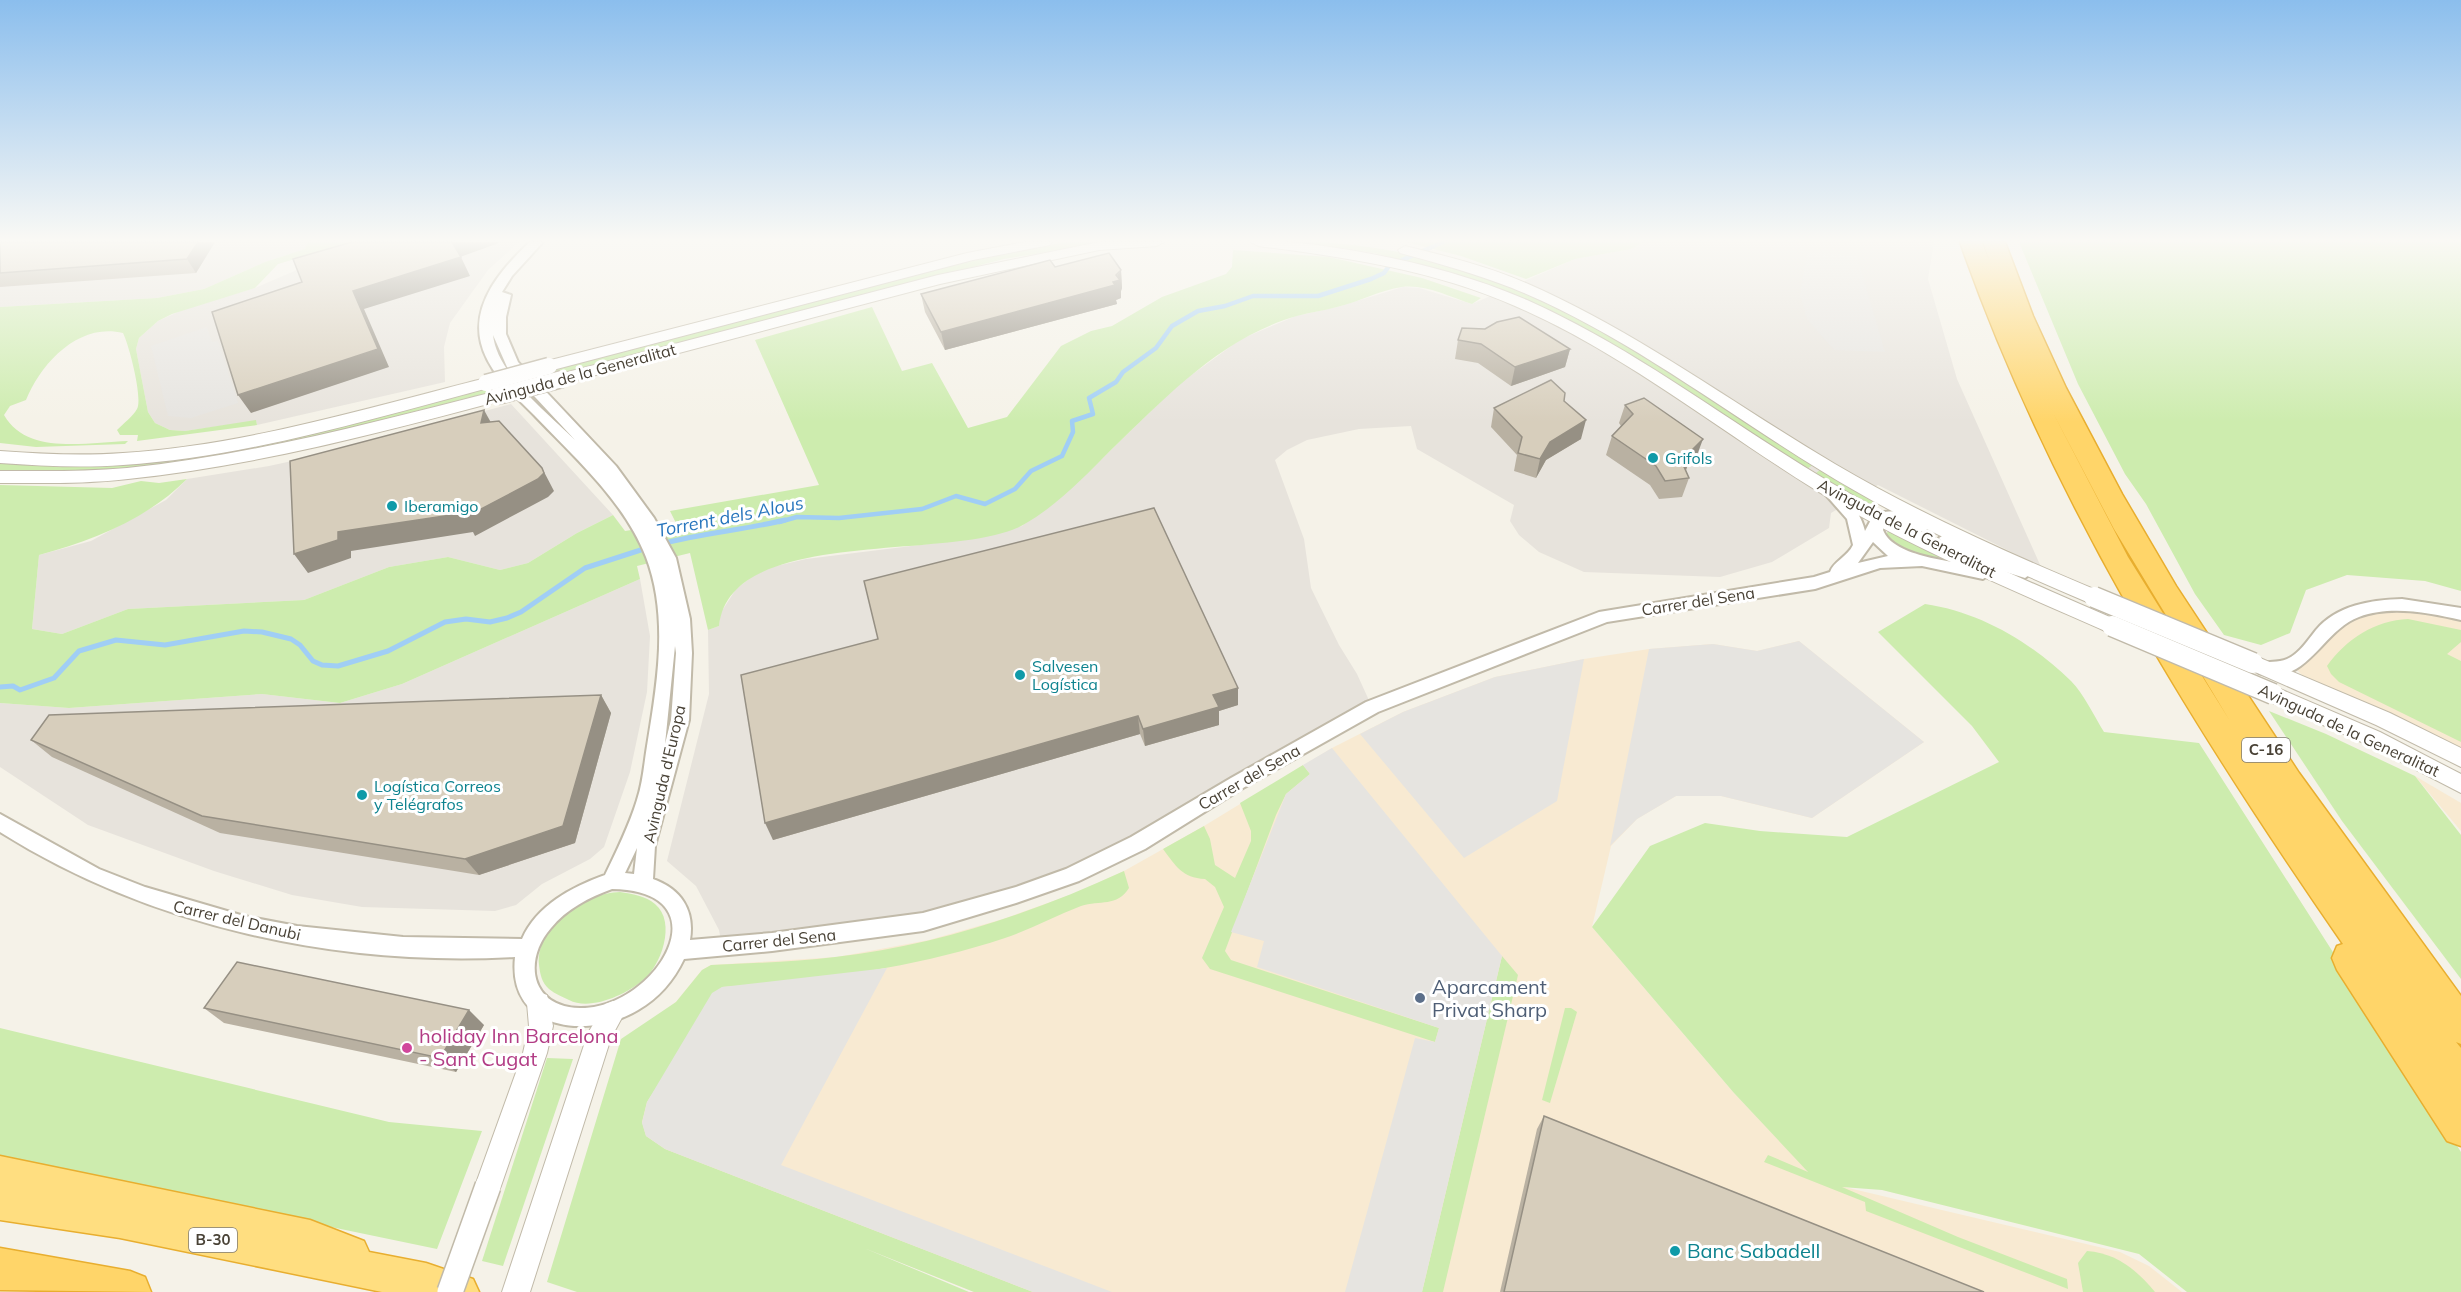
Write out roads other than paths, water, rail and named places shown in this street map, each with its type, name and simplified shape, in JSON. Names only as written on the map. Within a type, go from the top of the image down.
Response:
[{"type":"highway","name":"C-16","points":[[1994,302],[2011,349],[2051,436],[2090,512],[2175,662],[2306,861],[2461,1079]]},
{"type":"highway","name":"C-16","points":[[2017,302],[2061,404],[2142,553],[2239,709],[2318,827],[2461,1026]]},
{"type":"highway","points":[[2175,662],[2233,777],[2461,1127]]},
{"type":"highway","points":[[0,1174],[310,1239],[445,1289]]},
{"type":"highway","name":"B-30","points":[[0,1202],[120,1220],[445,1289]]},
{"type":"highway","points":[[0,1269],[130,1292]]},
{"type":"street","points":[[492,302],[487,314],[487,342],[498,367],[643,524]]},
{"type":"street","points":[[502,302],[499,317],[502,345],[512,364],[611,470],[662,560]]},
{"type":"street","name":"Avinguda de la Generalitat","points":[[0,477],[48,479],[105,477],[207,464],[311,443],[491,389],[549,366],[794,302]]},
{"type":"street","name":"Avinguda de la Generalitat","points":[[0,457],[59,461],[113,459],[211,448],[491,389],[562,379],[856,302]]},
{"type":"street","name":"Avinguda de la Generalitat","points":[[1515,302],[1611,349],[1822,485],[1877,524],[2373,738],[2461,784]]},
{"type":"street","name":"Avinguda de la Generalitat","points":[[1554,302],[1599,323],[1826,466],[1891,504],[2040,574],[2259,665],[2461,758]]},
{"type":"street","points":[[1822,485],[1844,503],[1854,517],[1861,545]]},
{"type":"street","points":[[1877,524],[1896,514],[1999,564],[2040,574]]},
{"type":"street","name":"Carrer del Sena","points":[[1815,583],[1839,570],[1855,557],[1877,524]]},
{"type":"street","name":"Carrer del Sena","points":[[1877,524],[1878,541],[1899,555],[1978,571],[2067,606]]},
{"type":"street","name":"Avinguda d'Europa","points":[[612,881],[647,798],[669,660],[662,560]]},
{"type":"street","name":"Avinguda d'Europa","points":[[643,883],[646,846],[680,720],[684,653],[682,619],[662,560]]},
{"type":"street","name":"Carrer del Sena","points":[[678,950],[772,942],[923,922],[1016,895],[1072,875],[1138,843],[1237,783],[1345,722],[1413,689],[1605,616],[1815,583],[1879,562],[1922,560]]},
{"type":"street","points":[[2259,665],[2278,669],[2296,663],[2342,617],[2382,605],[2425,606],[2461,614]]},
{"type":"street","points":[[2296,663],[2298,671],[2326,695]]},
{"type":"street","name":"Carrer del Danubi","points":[[0,822],[62,860],[123,889],[197,913],[261,929],[372,944],[490,951],[529,947]]},
{"type":"street","points":[[612,881],[643,883],[665,893],[677,908],[682,929],[678,950],[658,983],[636,1001],[613,1012],[591,1017],[557,1014],[539,1003],[530,991],[525,974],[529,947],[539,928],[571,897],[612,881]]},
{"type":"street","points":[[445,1289],[488,1186],[535,1053],[542,1026],[539,1003]]},
{"type":"street","points":[[516,1292],[600,1033],[613,1012]]},
{"type":"waterway","name":"Torrent dels Alous","points":[[779,522],[797,517],[839,518],[922,509],[956,496],[985,504],[1015,489],[1031,471],[1062,456],[1073,432],[1072,421],[1093,414],[1089,398],[1116,382],[1123,372],[1156,348],[1172,326],[1198,311],[1235,302]]},
{"type":"waterway","name":"Torrent dels Alous","points":[[661,544],[785,520]]},
{"type":"waterway","name":"Torrent dels Alous","points":[[0,687],[13,686],[20,690],[54,678],[79,651],[116,640],[165,645],[244,631],[262,632],[291,639],[300,645],[313,661],[322,665],[338,666],[388,651],[445,622],[466,619],[490,622],[507,618],[521,612],[585,568],[650,547]]},
{"type":"place","name":"Grifols","points":[[1653,458]]},
{"type":"place","name":"Iberamigo","points":[[392,506]]},
{"type":"place","name":"Salvesen Logística","points":[[1020,675]]},
{"type":"place","name":"Logística Correos y Telégrafos","points":[[362,795]]},
{"type":"place","name":"Aparcament Privat Sharp","points":[[1420,998]]},
{"type":"place","name":"holiday Inn Barcelona - Sant Cugat","points":[[407,1048]]},
{"type":"place","name":"Banc Sabadell","points":[[1675,1251]]}]
